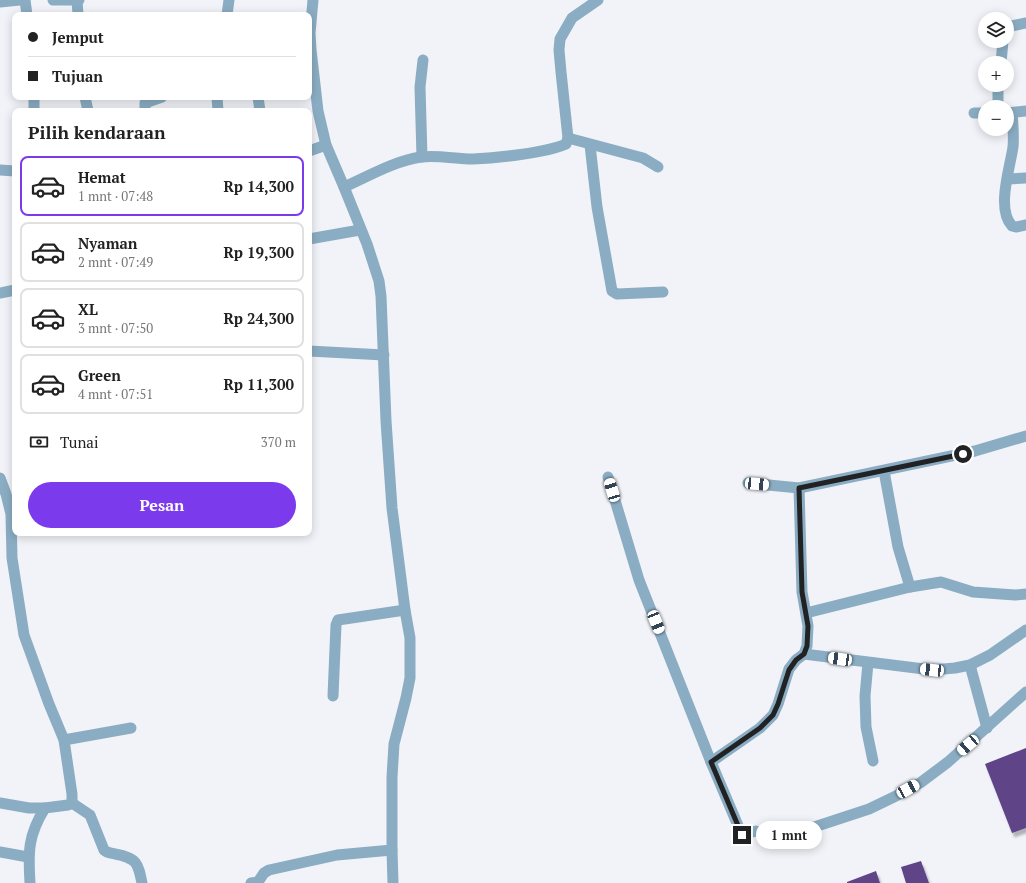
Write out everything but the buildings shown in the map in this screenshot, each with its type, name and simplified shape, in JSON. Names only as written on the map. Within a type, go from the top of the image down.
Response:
[{"type":"street","points":[[0,2],[20,0]]},
{"type":"street","points":[[25,0],[27,12]]},
{"type":"street","points":[[53,0],[78,0],[78,12]]},
{"type":"street","points":[[227,12],[229,0]]},
{"type":"street","points":[[312,12],[313,0]]},
{"type":"street","points":[[344,187],[401,162],[422,157],[475,159],[529,153],[566,144],[568,138],[559,50],[560,39],[572,18],[598,0]]},
{"type":"street","points":[[1014,26],[1026,24]]},
{"type":"street","points":[[312,59],[318,111],[326,145],[367,244],[381,296],[386,421],[392,508],[410,638],[410,678],[394,744],[392,777],[393,883]]},
{"type":"street","points":[[422,157],[420,87],[423,60]]},
{"type":"street","points":[[145,108],[145,103],[154,100]]},
{"type":"street","points":[[1014,113],[1026,112]]},
{"type":"street","points":[[1012,136],[1013,147],[1005,201],[1008,220],[1012,226],[1026,226]]},
{"type":"street","points":[[568,138],[643,158],[658,167]]},
{"type":"street","points":[[312,150],[326,145]]},
{"type":"street","points":[[590,145],[597,208],[612,291],[617,294],[663,292]]},
{"type":"street","points":[[0,170],[12,171]]},
{"type":"street","points":[[1008,179],[1026,178]]},
{"type":"street","points":[[312,238],[360,230]]},
{"type":"street","points":[[0,293],[12,291]]},
{"type":"street","points":[[312,351],[384,355]]},
{"type":"street","points":[[748,483],[799,488],[975,451],[1026,436]]},
{"type":"street","points":[[884,471],[898,547],[910,587]]},
{"type":"street","points":[[608,477],[639,580],[711,762],[742,835],[756,831],[766,835],[796,832],[869,809],[896,796],[920,783],[943,766],[1026,692]]},
{"type":"street","points":[[0,478],[6,494],[12,558],[24,634],[49,704],[64,740],[72,803]]},
{"type":"street","points":[[711,762],[760,728],[773,715],[789,670],[796,660],[804,654],[807,646],[808,626],[802,592],[799,488]]},
{"type":"street","points":[[806,613],[910,587],[941,582],[972,592],[1015,595],[1026,594]]},
{"type":"street","points":[[333,696],[336,626],[338,620],[405,610]]},
{"type":"street","points":[[804,654],[932,670],[970,665],[990,655],[1026,630]]},
{"type":"street","points":[[868,663],[864,696],[866,727],[873,761]]},
{"type":"street","points":[[970,665],[987,728]]},
{"type":"street","points":[[64,740],[132,728]]},
{"type":"street","points":[[0,803],[29,808],[45,808],[68,805],[72,803]]},
{"type":"street","points":[[72,803],[90,815],[106,852],[134,860],[138,866],[142,883]]},
{"type":"street","points":[[30,883],[28,857],[31,840],[36,824],[45,808]]},
{"type":"street","points":[[251,883],[258,882],[264,873],[269,870],[337,855],[392,850]]},
{"type":"street","points":[[0,852],[28,857]]},
{"type":"route","points":[[742,835],[711,762],[740,744],[773,715],[789,670],[796,660],[804,654],[807,646],[808,626],[802,592],[799,488],[963,454]]}]
